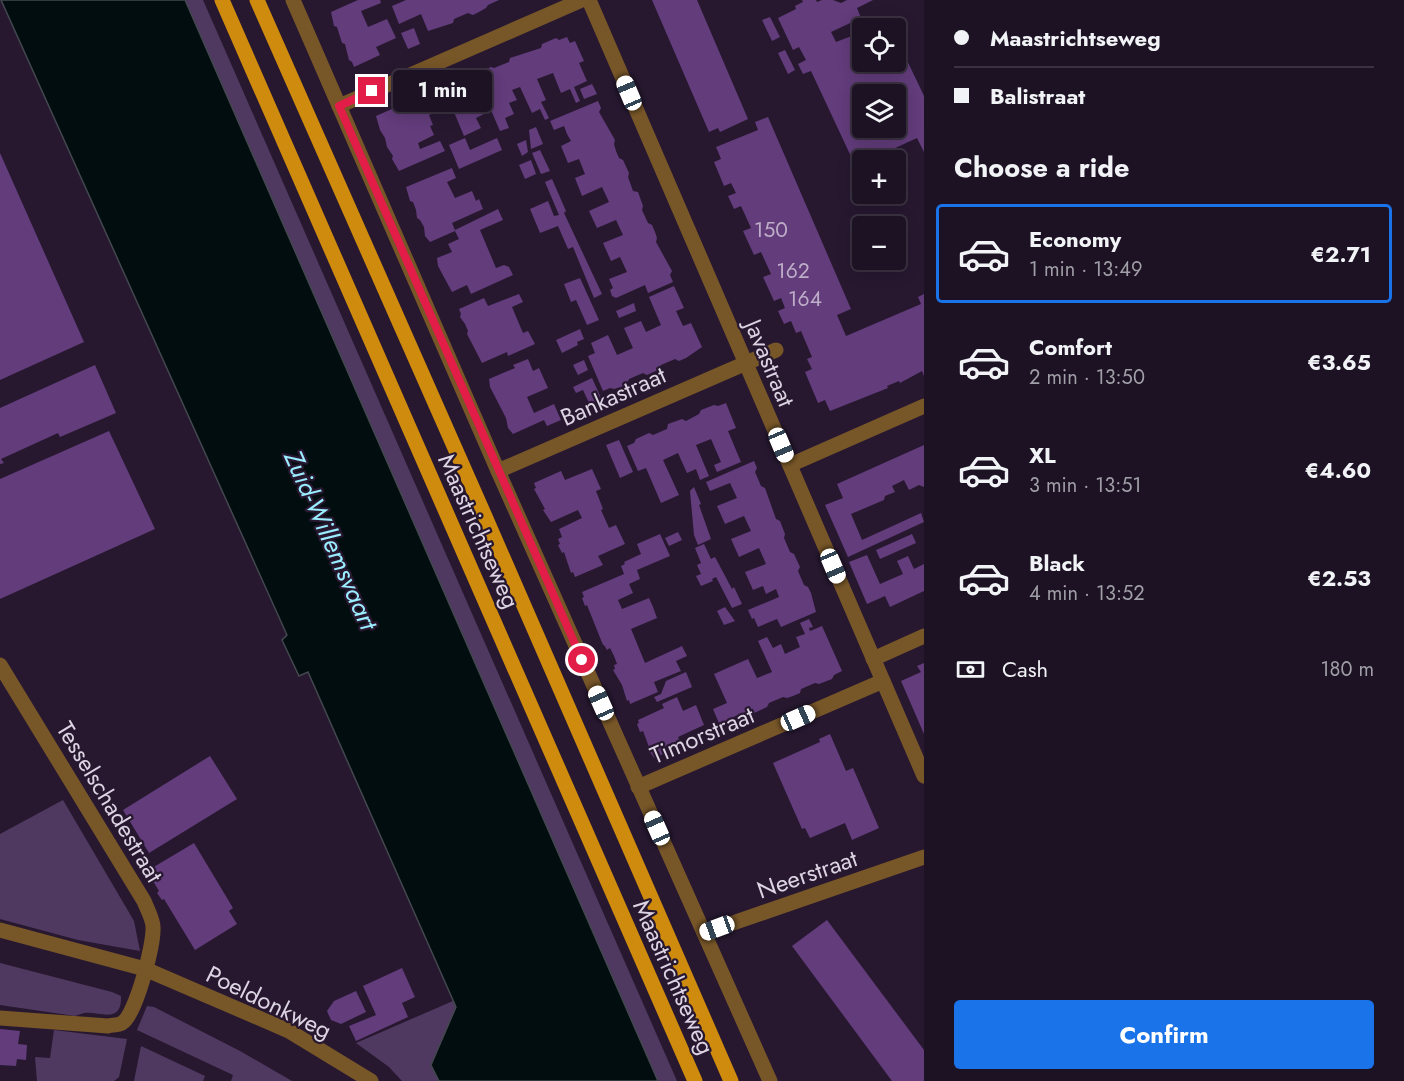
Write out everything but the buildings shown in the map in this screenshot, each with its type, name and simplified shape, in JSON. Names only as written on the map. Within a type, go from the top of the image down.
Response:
[{"type":"main road","name":"Maastrichtseweg","points":[[222,0],[695,1081]]},
{"type":"main road","name":"Maastrichtseweg","points":[[257,0],[731,1081]]},
{"type":"street","name":"Maastrichtseweg","points":[[293,0],[498,471],[770,1081]]},
{"type":"street","points":[[339,106],[582,0]]},
{"type":"street","name":"Javastraat","points":[[589,0],[924,776]]},
{"type":"street","name":"Bankastraat","points":[[498,471],[776,350]]},
{"type":"street","points":[[790,465],[924,406]]},
{"type":"street","points":[[873,659],[924,636]]},
{"type":"street","name":"Tesselschadestraat","points":[[0,665],[144,901],[153,925],[152,948],[131,1012],[122,1023],[108,1026],[0,1018]]},
{"type":"street","name":"Timorstraat","points":[[638,787],[883,681]]},
{"type":"street","name":"Neerstraat","points":[[704,933],[924,857]]},
{"type":"street","name":"Poeldonkweg","points":[[0,930],[145,969],[289,1031],[371,1081]]},
{"type":"shaded area","points":[[185,0],[203,0],[677,1081],[658,1081]]},
{"type":"shaded area","points":[[63,800],[134,921],[140,951],[78,940],[0,919],[0,834]]},
{"type":"shaded area","points":[[0,963],[112,992],[121,996],[118,1011],[109,1015],[84,1013],[75,1016],[0,1005]]},
{"type":"shaded area","points":[[453,1001],[456,1007],[431,1065],[439,1081],[402,1081],[389,1067],[356,1043]]},
{"type":"shaded area","points":[[147,1006],[154,1007],[240,1051],[292,1081],[231,1081],[233,1075],[137,1030]]},
{"type":"shaded area","points":[[54,1030],[127,1039],[119,1077],[114,1081],[37,1081],[35,1057],[50,1058]]},
{"type":"shaded area","points":[[141,1046],[205,1076],[203,1081],[134,1081]]},
{"type":"water","name":"Zuid-Willemsvaart","points":[[1,0],[185,0],[658,1081],[439,1081],[431,1065],[456,1007],[308,672],[299,676],[282,640],[287,635]]},
{"type":"route","points":[[372,91],[339,106],[582,660]]}]
